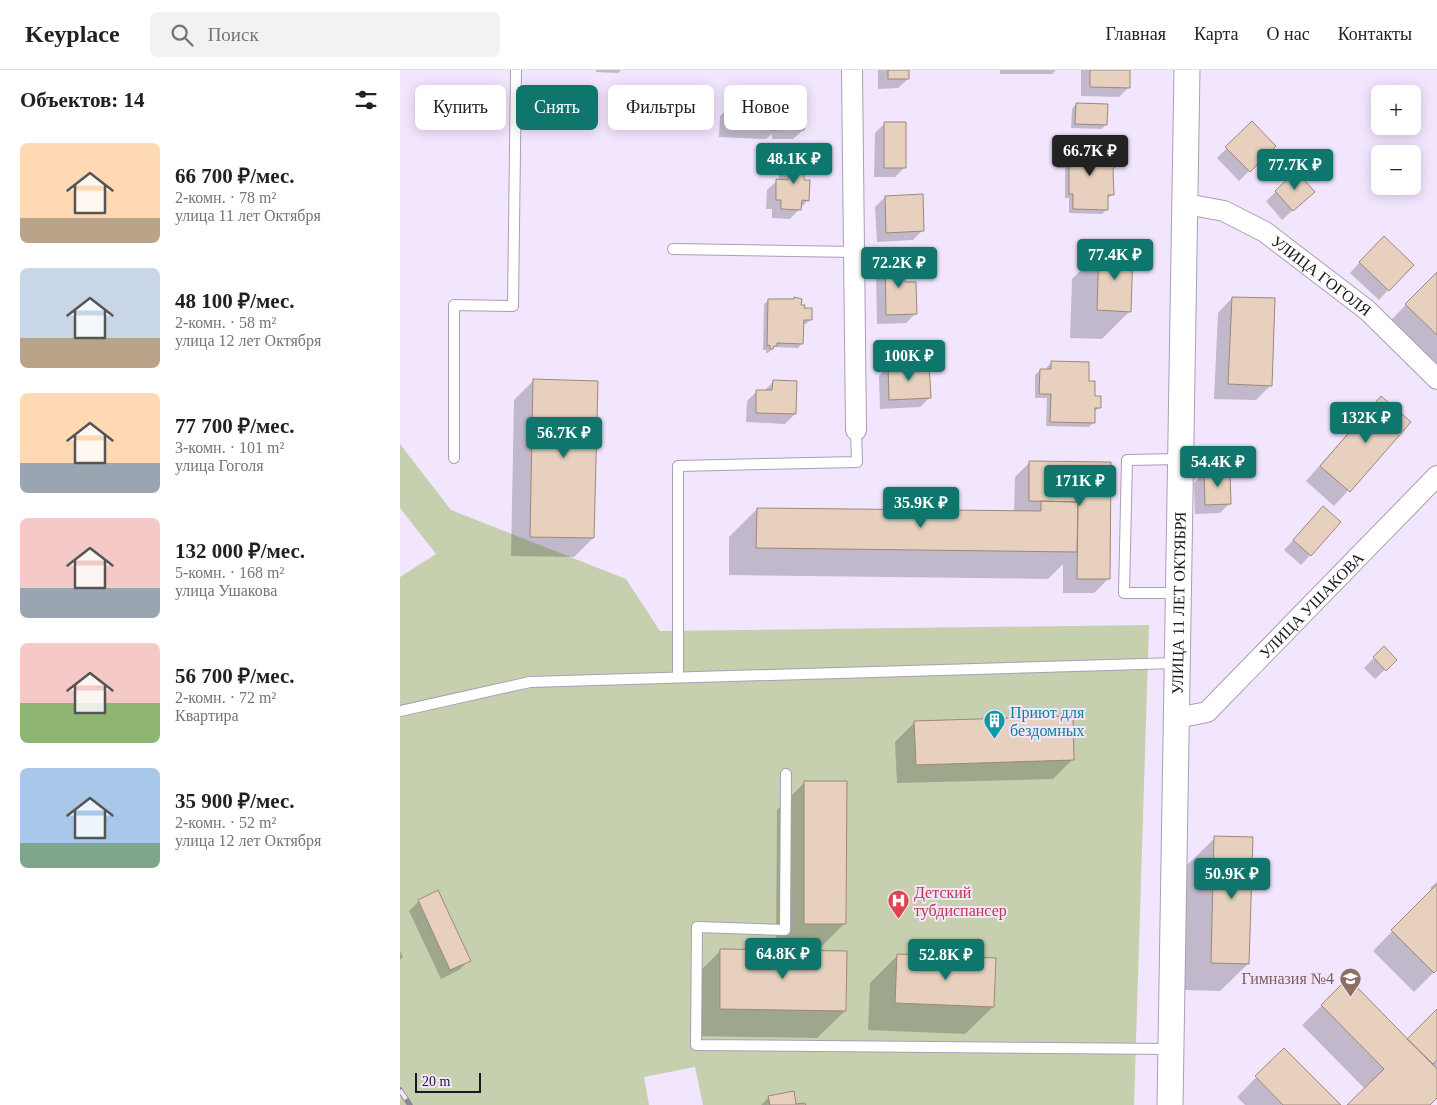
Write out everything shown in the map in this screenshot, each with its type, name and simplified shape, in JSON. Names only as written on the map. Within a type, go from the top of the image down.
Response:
[{"type":"street","points":[[852,70],[856,430]]},
{"type":"street","name":"УЛИЦА 11 ЛЕТ ОКТЯБРЯ","points":[[1170,1105],[1187,70]]},
{"type":"street","name":"УЛИЦА ГОГОЛЯ","points":[[1186,204],[1224,211],[1265,232],[1367,310],[1437,380]]},
{"type":"street","name":"УЛИЦА УШАКОВА","points":[[1177,718],[1207,712],[1437,476]]},
{"type":"lane","points":[[454,458],[454,306],[513,306],[516,70]]},
{"type":"lane","points":[[673,249],[854,252]]},
{"type":"lane","points":[[678,677],[678,466],[857,462],[856,430]]},
{"type":"lane","points":[[1178,593],[1124,593],[1124,584],[1127,460],[1180,459]]},
{"type":"lane","points":[[400,710],[530,682],[1176,663]]},
{"type":"lane","points":[[786,774],[786,930],[697,928],[696,1045],[1171,1049]]},
{"type":"green space","points":[[400,444],[451,510],[626,579],[660,631],[1149,625],[1134,1105],[703,1105],[695,1067],[644,1077],[649,1105],[400,1105],[400,577],[436,554],[400,508]]},
{"type":"building","points":[[888,70],[909,70],[909,79],[888,79]]},
{"type":"building","points":[[1090,70],[1130,70],[1130,88],[1090,87]]},
{"type":"building","points":[[1076,103],[1108,104],[1107,125],[1075,124]]},
{"type":"building","points":[[1252,121],[1276,146],[1250,172],[1225,147]]},
{"type":"building","points":[[884,122],[906,122],[906,168],[884,168]]},
{"type":"building","points":[[1061,150],[1113,151],[1118,156],[1118,164],[1113,169],[1114,195],[1108,195],[1108,210],[1073,209],[1073,194],[1069,194],[1069,164],[1061,165]]},
{"type":"building","points":[[789,154],[804,154],[804,180],[810,180],[809,201],[802,200],[801,210],[781,209],[781,200],[776,200],[776,179],[788,180]]},
{"type":"building","points":[[1296,171],[1315,192],[1293,211],[1275,191]]},
{"type":"building","points":[[923,194],[924,231],[886,233],[885,196]]},
{"type":"building","points":[[1384,236],[1414,265],[1389,291],[1359,262]]},
{"type":"building","points":[[1099,250],[1133,251],[1131,312],[1097,310]]},
{"type":"building","points":[[885,258],[904,258],[905,282],[916,282],[917,314],[886,315]]},
{"type":"building","points":[[1437,272],[1437,335],[1405,304]]},
{"type":"building","points":[[794,297],[802,299],[801,305],[805,305],[804,308],[812,308],[812,320],[804,320],[803,344],[777,343],[777,346],[770,349],[770,345],[767,346],[768,299],[794,299]]},
{"type":"building","points":[[1232,297],[1275,298],[1272,386],[1228,384]]},
{"type":"building","points":[[1051,361],[1089,362],[1089,381],[1095,381],[1095,396],[1101,396],[1101,408],[1095,408],[1095,423],[1050,422],[1051,394],[1039,394],[1040,369],[1051,369]]},
{"type":"building","points":[[929,363],[931,398],[889,400],[888,365]]},
{"type":"building","points":[[533,379],[598,381],[594,538],[530,537]]},
{"type":"building","points":[[773,380],[797,381],[796,414],[756,413],[756,390],[772,390]]},
{"type":"building","points":[[1381,396],[1411,422],[1350,492],[1320,466]]},
{"type":"building","points":[[1029,461],[1111,462],[1110,579],[1077,579],[1078,502],[1029,501]]},
{"type":"building","points":[[1230,471],[1231,504],[1205,505],[1204,472]]},
{"type":"building","points":[[1041,501],[1078,502],[1077,552],[756,548],[757,508],[1041,511]]},
{"type":"building","points":[[1323,506],[1341,522],[1311,556],[1293,540]]},
{"type":"building","points":[[1384,646],[1397,660],[1386,671],[1373,657]]},
{"type":"building","name":"Приют для бездомных","points":[[1073,716],[1074,760],[916,765],[914,721]]},
{"type":"building","points":[[804,781],[847,781],[846,924],[804,924]]},
{"type":"building","points":[[1214,836],[1253,837],[1249,964],[1211,963]]},
{"type":"building","points":[[1437,884],[1437,970],[1434,973],[1391,930]]},
{"type":"building","points":[[438,890],[471,961],[450,970],[418,900]]},
{"type":"building","points":[[720,949],[847,951],[846,1011],[720,1009]]},
{"type":"building","points":[[897,954],[996,958],[994,1007],[895,1003]]},
{"type":"building","points":[[1348,978],[1437,1069],[1437,1098],[1430,1105],[1347,1105],[1384,1069],[1321,1005]]},
{"type":"building","points":[[1437,1009],[1437,1060],[1433,1064],[1407,1039]]},
{"type":"building","points":[[1284,1048],[1341,1105],[1283,1105],[1255,1076]]},
{"type":"building","points":[[794,1091],[796,1104],[805,1103],[806,1105],[770,1105],[768,1096]]},
{"type":"railway","points":[[400,1090],[410,1105]]},
{"type":"place","name":"Приют для бездомных","points":[[994,740]]},
{"type":"place","name":"Детский тубдиспансер","points":[[898,920]]},
{"type":"place","name":"Гимназия №4","points":[[1350,997]]}]
